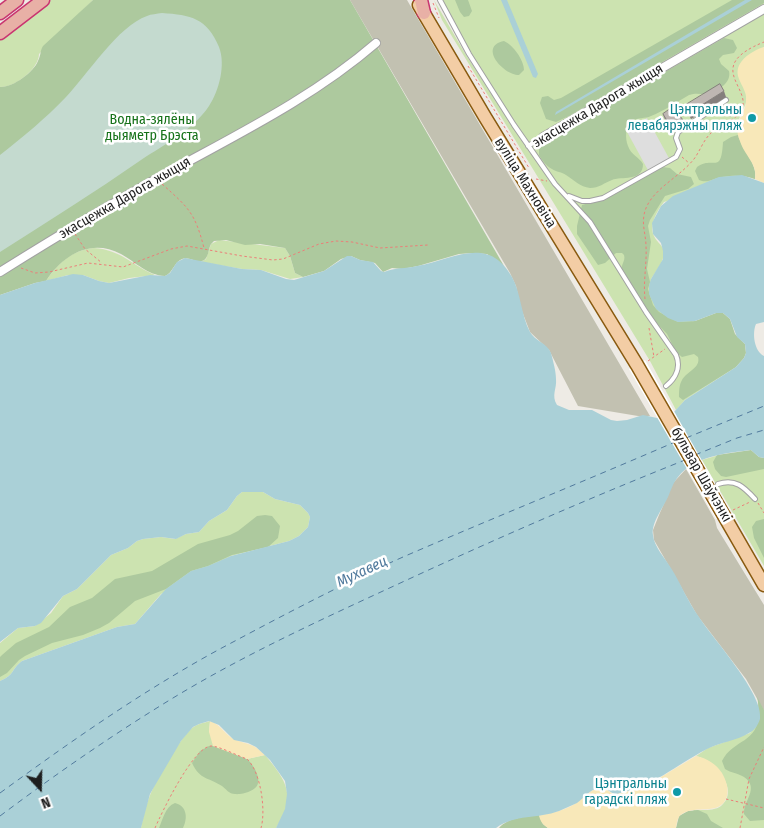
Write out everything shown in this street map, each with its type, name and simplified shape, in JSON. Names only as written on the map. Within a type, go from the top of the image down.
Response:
[{"type":"highway","points":[[0,32],[43,0]]},
{"type":"highway","points":[[421,0],[424,13]]},
{"type":"highway","points":[[0,13],[14,2],[21,17]]},
{"type":"main road","name":"вуліца Махновіча","points":[[416,0],[485,117],[641,364]]},
{"type":"main road","name":"бульвар Шаўчэнкі","points":[[641,364],[726,513],[764,585]]},
{"type":"street","name":"экасцежка Дарога жыцця","points":[[543,137],[764,9]]},
{"type":"street","name":"экасцежка Дарога жыцця","points":[[0,272],[156,179],[318,88],[376,43]]},
{"type":"lane","points":[[440,0],[469,54],[528,146]]},
{"type":"lane","points":[[565,194],[582,201],[597,200],[679,154],[680,149],[676,138],[678,132],[726,100]]},
{"type":"lane","name":"экасцежка Дарога жыцця","points":[[543,137],[528,146],[555,184],[590,222],[646,312],[678,358],[678,367],[674,378],[666,386]]},
{"type":"lane","points":[[718,484],[729,481],[738,484],[755,499]]},
{"type":"path","points":[[654,357],[646,312],[644,286],[646,245],[643,224],[644,215],[654,195],[690,163],[712,132],[736,116],[740,111],[743,105],[742,98],[734,80],[733,67],[744,52],[764,42]]},
{"type":"path","points":[[679,154],[690,163]]},
{"type":"path","points":[[156,179],[184,204],[194,216],[204,249]]},
{"type":"path","points":[[535,179],[555,184]]},
{"type":"path","points":[[72,229],[85,249],[104,264]]},
{"type":"path","points":[[15,263],[24,271],[35,273],[49,272],[81,264],[104,264],[116,267],[131,266],[178,247],[187,246],[273,260],[283,259],[319,244],[336,241],[352,242],[380,248],[428,245]]},
{"type":"path","points":[[641,364],[670,346]]},
{"type":"path","points":[[726,513],[755,499],[764,513]]},
{"type":"path","points":[[156,828],[174,790],[196,756],[205,748],[213,746],[251,762],[256,773],[263,806],[264,818],[261,828]]},
{"type":"path","points":[[740,828],[750,779],[764,747]]},
{"type":"path","points":[[726,798],[764,808]]},
{"type":"shaded area","points":[[350,0],[407,0],[650,416],[638,416],[578,406],[549,350],[530,332],[520,306],[516,286],[510,273]]},
{"type":"shaded area","points":[[647,118],[670,160],[649,172],[626,130]]},
{"type":"shaded area","points":[[686,469],[715,520],[717,528],[764,605],[764,711],[746,679],[697,615],[654,540],[653,530],[673,483]]},
{"type":"green space","points":[[51,0],[93,0],[39,54],[35,66],[25,76],[12,84],[0,87],[0,37]]},
{"type":"green space","name":"Водна-зялёны дыяметр Брэста","points":[[93,0],[350,0],[504,266],[487,254],[472,253],[459,254],[402,269],[392,268],[383,272],[375,263],[351,256],[341,259],[324,271],[303,277],[295,273],[290,256],[285,248],[260,244],[245,245],[226,240],[214,241],[206,258],[202,261],[187,258],[179,260],[165,276],[147,271],[121,254],[110,250],[89,249],[69,257],[46,281],[0,295],[0,87],[16,82],[32,70],[39,59],[43,46]]},
{"type":"green space","points":[[434,0],[466,55],[514,128],[517,126],[471,54],[442,0],[764,0],[764,47],[747,57],[746,103],[738,121],[755,179],[746,176],[664,202],[656,214],[652,227],[654,236],[663,248],[664,254],[661,264],[651,279],[736,367],[685,400],[676,410],[650,361],[442,20]]},
{"type":"green space","points":[[455,0],[468,0],[472,11],[469,16],[464,17]]},
{"type":"green space","points":[[732,0],[764,0],[764,3],[569,116],[556,122],[546,119],[540,103],[542,97],[548,96],[554,100],[561,98]]},
{"type":"green space","points":[[152,14],[181,15],[197,20],[214,37],[221,54],[222,70],[216,93],[209,106],[195,122],[178,136],[0,252],[0,155],[58,105],[114,40],[125,30],[136,21]]},
{"type":"green space","points":[[724,38],[733,40],[737,48],[734,53],[723,55],[719,59],[721,64],[729,71],[728,79],[723,86],[710,93],[689,95],[656,114],[634,120],[630,123],[626,133],[626,140],[631,152],[643,164],[642,170],[636,176],[612,180],[590,188],[580,185],[564,174],[554,170],[541,159],[539,147],[542,143]]},
{"type":"green space","points":[[504,41],[514,49],[524,66],[524,70],[519,75],[513,74],[500,66],[493,54],[493,48]]},
{"type":"green space","points":[[738,135],[752,162],[755,179],[735,176],[708,181],[699,180],[695,171],[697,167],[703,164],[718,162],[723,142]]},
{"type":"green space","points":[[662,167],[670,168],[677,174],[691,177],[694,184],[688,189],[665,196],[650,220],[648,226],[651,242],[647,269],[650,282],[648,289],[653,305],[659,312],[678,322],[695,321],[716,313],[723,313],[730,319],[735,334],[745,344],[746,353],[736,367],[683,400],[679,397],[680,384],[684,377],[696,367],[698,357],[694,354],[682,357],[676,352],[667,334],[652,318],[622,271],[624,255],[616,253],[605,263],[598,265],[577,234],[582,205],[592,202]]},
{"type":"green space","points":[[219,240],[285,248],[290,256],[295,273],[303,277],[290,279],[261,270],[242,269],[201,262],[206,259],[211,244]]},
{"type":"green space","points":[[94,248],[104,249],[119,255],[155,275],[109,283],[83,275],[68,275],[46,281],[66,258],[79,251]]},
{"type":"green space","points":[[751,450],[759,457],[764,458],[764,469],[726,477],[721,476],[715,469],[713,462],[717,455]]},
{"type":"green space","points":[[719,455],[764,458],[764,566],[702,460]]},
{"type":"green space","points":[[242,492],[263,492],[275,499],[300,505],[310,517],[308,527],[299,536],[289,541],[231,556],[161,594],[135,624],[117,627],[22,661],[11,674],[0,681],[0,643],[18,628],[35,626],[51,613],[63,596],[77,589],[111,555],[143,539],[161,537],[175,539],[186,534],[199,532],[209,521],[227,510]]},
{"type":"green space","points":[[257,516],[272,516],[280,526],[278,538],[268,547],[232,555],[208,566],[191,571],[166,589],[135,601],[109,623],[100,628],[83,635],[52,643],[25,656],[0,677],[0,657],[16,643],[49,627],[70,607],[92,598],[115,579],[152,571],[198,544],[230,535]]},
{"type":"green space","points":[[764,519],[764,558],[754,538],[752,527],[756,521]]},
{"type":"green space","points":[[756,695],[764,710],[764,820],[750,821],[744,814],[751,790],[749,781],[725,769],[722,761],[732,748],[750,736],[754,730],[758,714]]},
{"type":"green space","points":[[764,711],[764,828],[676,828],[694,810],[715,809],[721,806],[728,792],[727,784],[717,769],[696,756],[708,748],[750,733]]},
{"type":"green space","points":[[210,721],[209,732],[247,759],[265,755],[284,781],[288,798],[276,828],[141,828],[145,809],[152,791],[174,750],[192,728]]},
{"type":"green space","points":[[209,746],[247,759],[257,774],[257,786],[248,792],[233,794],[201,775],[192,763],[200,751]]},
{"type":"green space","points":[[175,803],[182,807],[185,813],[186,820],[183,828],[159,828],[167,810]]},
{"type":"green space","points":[[698,810],[707,814],[711,821],[723,828],[676,828],[679,816],[688,811]]},
{"type":"green space","points":[[539,815],[543,824],[548,828],[499,828],[512,820]]},
{"type":"sand","name":"Цэнтральны левабярэжны пляж","points":[[764,47],[764,183],[755,179],[753,164],[742,146],[737,129],[746,98],[739,79],[738,68],[744,58]]},
{"type":"sand","points":[[210,721],[218,725],[229,736],[254,746],[265,755],[247,759],[213,746],[209,732]]},
{"type":"sand","name":"Цэнтральны гарадскі пляж","points":[[696,756],[714,764],[720,770],[727,784],[727,796],[719,806],[688,811],[680,815],[676,828],[548,828],[540,819],[539,815],[569,807],[599,788],[604,788],[613,794],[634,790],[651,783]]},
{"type":"water","points":[[501,0],[507,0],[538,74],[536,78],[533,77]]},
{"type":"water","points":[[745,0],[752,0],[555,115],[556,112]]},
{"type":"water","name":"Мухавец","points":[[742,175],[764,183],[764,322],[756,324],[754,337],[758,350],[764,356],[764,458],[759,457],[751,450],[712,457],[693,464],[678,477],[653,530],[658,548],[695,611],[736,667],[754,696],[759,708],[760,719],[753,730],[744,736],[707,749],[642,786],[616,794],[604,788],[596,789],[577,803],[559,811],[511,821],[496,828],[276,828],[285,809],[287,794],[285,781],[270,760],[256,747],[234,740],[219,725],[209,721],[193,727],[181,741],[150,794],[141,828],[0,828],[0,681],[11,674],[22,661],[117,627],[135,624],[166,589],[191,571],[231,556],[289,541],[299,536],[308,527],[310,517],[300,505],[275,499],[263,492],[242,492],[227,510],[209,521],[199,532],[186,534],[176,539],[161,537],[143,539],[111,555],[77,589],[63,596],[41,623],[35,626],[18,628],[0,642],[0,295],[35,283],[73,274],[109,283],[150,275],[165,276],[170,273],[177,262],[185,258],[242,269],[261,270],[294,280],[324,271],[347,256],[373,262],[384,272],[469,253],[481,253],[492,256],[503,264],[515,283],[530,332],[551,353],[556,373],[554,398],[557,405],[569,410],[592,410],[611,420],[617,421],[643,415],[657,418],[674,412],[685,400],[736,367],[746,353],[745,344],[737,337],[730,319],[723,313],[716,313],[695,321],[678,322],[668,318],[656,309],[649,294],[649,286],[663,259],[663,251],[661,243],[653,234],[652,223],[661,206],[673,196],[719,177]]},
{"type":"pier","points":[[645,360],[730,510],[716,519],[629,369]]},
{"type":"building","points":[[720,84],[724,91],[689,113],[684,106]]},
{"type":"building","points":[[733,105],[737,110],[729,115],[725,110]]},
{"type":"building","points":[[673,107],[683,120],[674,126],[671,123],[669,124],[663,114]]},
{"type":"ferry route","points":[[686,438],[764,406]]},
{"type":"ferry route","points":[[695,455],[737,438],[764,430]]},
{"type":"ferry route","points":[[0,793],[79,736],[161,683],[286,614],[403,557],[675,442]]},
{"type":"ferry route","points":[[0,816],[79,759],[139,719],[217,672],[336,613],[467,552],[685,460]]},
{"type":"place","name":"Цэнтральны левабярэжны пляж","points":[[752,118]]},
{"type":"place","name":"Цэнтральны гарадскі пляж","points":[[677,792]]}]
